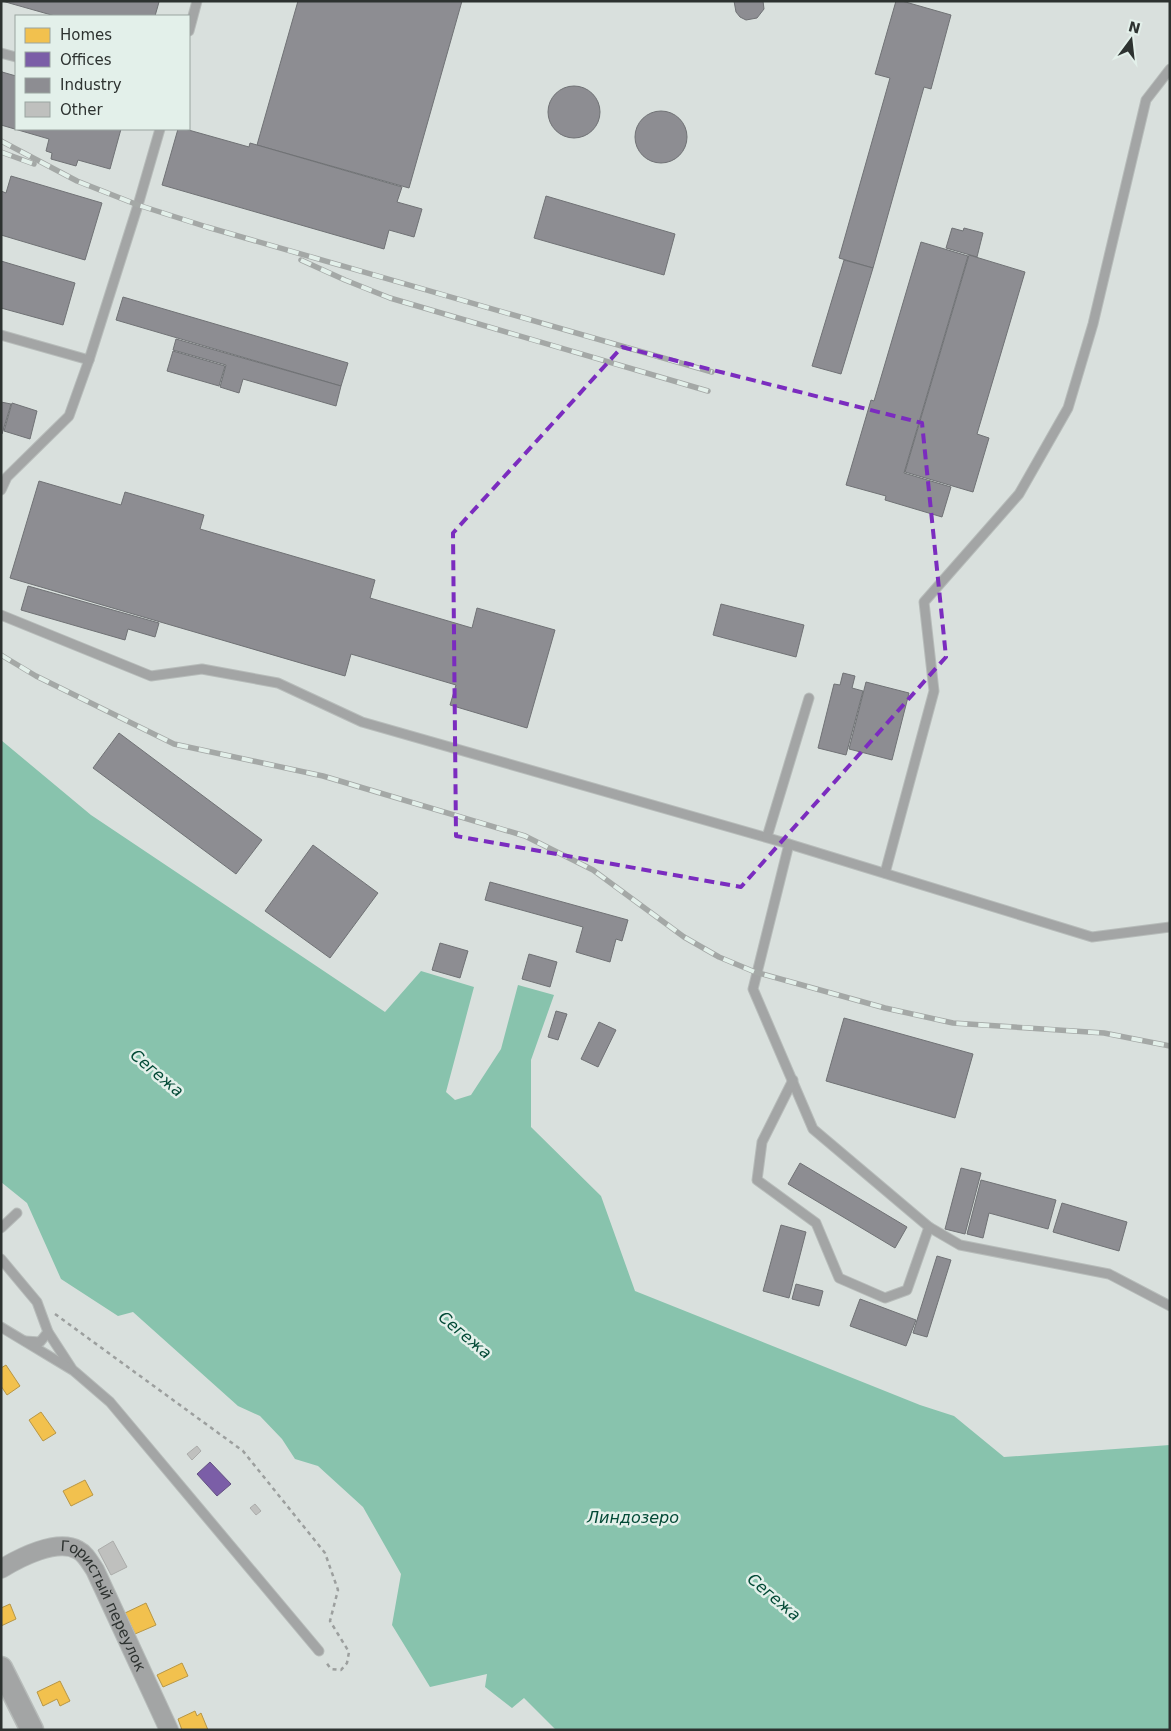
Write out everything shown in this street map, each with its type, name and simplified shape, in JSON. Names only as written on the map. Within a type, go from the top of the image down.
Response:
[{"type":"street","name":"Гористый переулок","points":[[1,1569],[17,1559],[48,1548],[63,1546],[77,1549],[88,1558],[169,1730]]},
{"type":"street","points":[[1,1668],[32,1730]]},
{"type":"lane","points":[[190,28],[198,1]]},
{"type":"lane","points":[[1,53],[15,57]]},
{"type":"lane","points":[[885,873],[934,691],[924,602],[1019,494],[1068,408],[1093,324],[1146,100],[1170,69]]},
{"type":"lane","points":[[1,490],[7,477],[70,416],[138,205],[160,130]]},
{"type":"lane","points":[[1,335],[89,360]]},
{"type":"lane","points":[[1,615],[152,676],[202,669],[278,682],[362,722],[789,844],[1092,936],[1170,927]]},
{"type":"lane","points":[[767,838],[809,698]]},
{"type":"lane","points":[[789,844],[753,989],[813,1129],[929,1227],[960,1245],[1109,1274],[1170,1306]]},
{"type":"lane","points":[[793,1080],[762,1142],[757,1180],[816,1223],[839,1278],[885,1298],[907,1290],[929,1227]]},
{"type":"lane","points":[[1,1228],[17,1213]]},
{"type":"lane","points":[[1,1259],[37,1302],[48,1332],[74,1371]]},
{"type":"lane","points":[[1,1327],[74,1371],[110,1402],[319,1651]]},
{"type":"lane","points":[[20,1340],[40,1342],[48,1332]]},
{"type":"path","points":[[37,1302],[243,1451],[261,1473],[325,1553],[338,1590],[330,1621],[349,1652],[348,1663],[341,1670],[331,1669],[319,1651]]},
{"type":"highlighted area","points":[[622,347],[922,423],[946,657],[741,887],[456,836],[453,533]]},
{"type":"water","name":"Линдозеро","points":[[1,740],[91,815],[385,1012],[421,971],[474,987],[446,1092],[455,1100],[471,1095],[501,1049],[518,985],[554,995],[531,1060],[531,1127],[601,1196],[635,1291],[920,1405],[954,1416],[1004,1457],[1170,1445],[1170,1730],[556,1730],[524,1698],[512,1708],[485,1687],[487,1674],[430,1687],[392,1625],[401,1574],[363,1507],[318,1466],[295,1459],[282,1439],[260,1416],[238,1406],[133,1312],[118,1316],[61,1279],[27,1203],[1,1182]]},
{"type":"building: Homes","points":[[6,1365],[20,1386],[7,1395],[1,1386],[1,1368]]},
{"type":"building: Homes","points":[[41,1412],[56,1433],[43,1441],[29,1420]]},
{"type":"building: Homes","points":[[85,1480],[93,1495],[71,1506],[63,1491]]},
{"type":"building: Homes","points":[[146,1603],[156,1625],[135,1634],[125,1613]]},
{"type":"building: Homes","points":[[10,1604],[16,1619],[1,1626],[1,1608]]},
{"type":"building: Homes","points":[[182,1663],[188,1676],[163,1687],[157,1675]]},
{"type":"building: Homes","points":[[60,1681],[70,1701],[60,1706],[57,1699],[43,1706],[37,1692]]},
{"type":"building: Homes","points":[[195,1711],[197,1716],[201,1713],[208,1730],[182,1730],[178,1719]]},
{"type":"building: Offices","points":[[210,1462],[231,1484],[217,1496],[197,1474]]},
{"type":"building: Industry","points":[[2,1],[159,2],[155,15],[51,15]]},
{"type":"building: Industry","points":[[298,1],[462,1],[409,188],[257,145]]},
{"type":"building: Industry","points":[[734,1],[763,1],[764,9],[757,18],[746,20],[736,12]]},
{"type":"building: Industry","points":[[896,1],[951,15],[931,89],[924,87],[873,268],[839,258],[890,78],[875,74]]},
{"type":"building: Industry","points":[[1,70],[15,76],[15,129],[1,125]]},
{"type":"building: Industry","points":[[574,86],[588,90],[596,98],[600,112],[596,126],[588,134],[574,138],[560,134],[552,126],[548,112],[552,98],[560,90]]},
{"type":"building: Industry","points":[[656,111],[666,111],[680,118],[687,132],[687,142],[680,156],[666,163],[656,163],[646,159],[639,152],[635,142],[635,132],[639,122],[646,115]]},
{"type":"building: Industry","points":[[18,130],[121,130],[110,169],[78,160],[76,166],[51,159],[52,153],[46,151],[49,139]]},
{"type":"building: Industry","points":[[178,130],[189,130],[249,147],[250,143],[402,187],[397,202],[422,209],[414,237],[389,230],[384,249],[162,185]]},
{"type":"building: Industry","points":[[11,176],[102,203],[85,260],[1,235],[1,191],[6,193]]},
{"type":"building: Industry","points":[[546,196],[675,234],[664,275],[534,238]]},
{"type":"building: Industry","points":[[952,228],[963,231],[964,228],[983,233],[977,257],[946,248]]},
{"type":"building: Industry","points":[[921,242],[968,256],[904,473],[951,487],[942,517],[885,500],[886,496],[846,485],[871,400],[874,401]]},
{"type":"building: Industry","points":[[969,255],[1025,272],[977,434],[989,438],[973,492],[905,472]]},
{"type":"building: Industry","points":[[844,260],[873,268],[841,374],[812,366]]},
{"type":"building: Industry","points":[[1,261],[75,283],[63,325],[1,308]]},
{"type":"building: Industry","points":[[123,297],[348,363],[341,386],[116,320]]},
{"type":"building: Industry","points":[[176,339],[341,386],[336,406],[243,379],[239,393],[220,387],[226,365],[173,350]]},
{"type":"building: Industry","points":[[173,351],[225,366],[219,386],[167,371]]},
{"type":"building: Industry","points":[[1,402],[11,404],[2,434],[1,434]]},
{"type":"building: Industry","points":[[12,403],[37,411],[30,439],[4,431]]},
{"type":"building: Industry","points":[[39,481],[121,505],[125,492],[204,515],[200,529],[375,580],[370,598],[472,628],[477,608],[555,630],[527,728],[450,705],[456,685],[351,654],[345,676],[10,578]]},
{"type":"building: Industry","points":[[28,586],[159,623],[155,637],[128,629],[125,640],[21,610]]},
{"type":"building: Industry","points":[[721,604],[804,625],[796,657],[713,635]]},
{"type":"building: Industry","points":[[843,673],[855,676],[852,688],[863,691],[846,755],[818,748],[834,684],[840,685]]},
{"type":"building: Industry","points":[[866,682],[909,693],[892,760],[849,749]]},
{"type":"building: Industry","points":[[119,733],[262,840],[236,874],[93,768]]},
{"type":"building: Industry","points":[[313,845],[378,893],[330,958],[265,911]]},
{"type":"building: Industry","points":[[490,882],[628,920],[622,941],[616,939],[610,962],[576,952],[583,927],[485,900]]},
{"type":"building: Industry","points":[[440,943],[468,951],[460,978],[432,970]]},
{"type":"building: Industry","points":[[529,954],[557,962],[550,987],[522,979]]},
{"type":"building: Industry","points":[[556,1011],[567,1014],[558,1040],[548,1037]]},
{"type":"building: Industry","points":[[844,1018],[973,1054],[955,1118],[826,1081]]},
{"type":"building: Industry","points":[[599,1022],[616,1030],[598,1067],[581,1059]]},
{"type":"building: Industry","points":[[800,1163],[907,1227],[895,1248],[788,1184]]},
{"type":"building: Industry","points":[[961,1168],[981,1173],[965,1234],[945,1229]]},
{"type":"building: Industry","points":[[981,1180],[1056,1200],[1048,1229],[989,1213],[983,1238],[967,1234]]},
{"type":"building: Industry","points":[[1062,1203],[1127,1222],[1119,1251],[1053,1232]]},
{"type":"building: Industry","points":[[781,1225],[806,1232],[789,1298],[763,1291]]},
{"type":"building: Industry","points":[[937,1256],[951,1260],[927,1337],[913,1333]]},
{"type":"building: Industry","points":[[796,1284],[823,1291],[819,1306],[792,1299]]},
{"type":"building: Industry","points":[[860,1299],[916,1320],[906,1346],[850,1326]]},
{"type":"building: Other","points":[[197,1446],[201,1451],[192,1460],[187,1454]]},
{"type":"building: Other","points":[[255,1504],[261,1511],[256,1515],[250,1508]]},
{"type":"building: Other","points":[[113,1541],[127,1567],[111,1575],[98,1550]]},
{"type":"railway","points":[[1,141],[77,181],[138,205],[207,227],[712,372]]},
{"type":"railway","points":[[1,152],[34,164]]},
{"type":"railway","points":[[301,260],[390,298],[708,391]]},
{"type":"railway","points":[[1,655],[36,676],[174,744],[323,776],[525,836],[593,870],[684,937],[719,957],[755,972],[885,1008],[953,1023],[1104,1033],[1170,1046]]},
{"type":"water label","name":"Сегежа","points":[[157,1073]]},
{"type":"water label","name":"Сегежа","points":[[465,1335]]},
{"type":"water label","name":"Сегежа","points":[[774,1597]]}]
